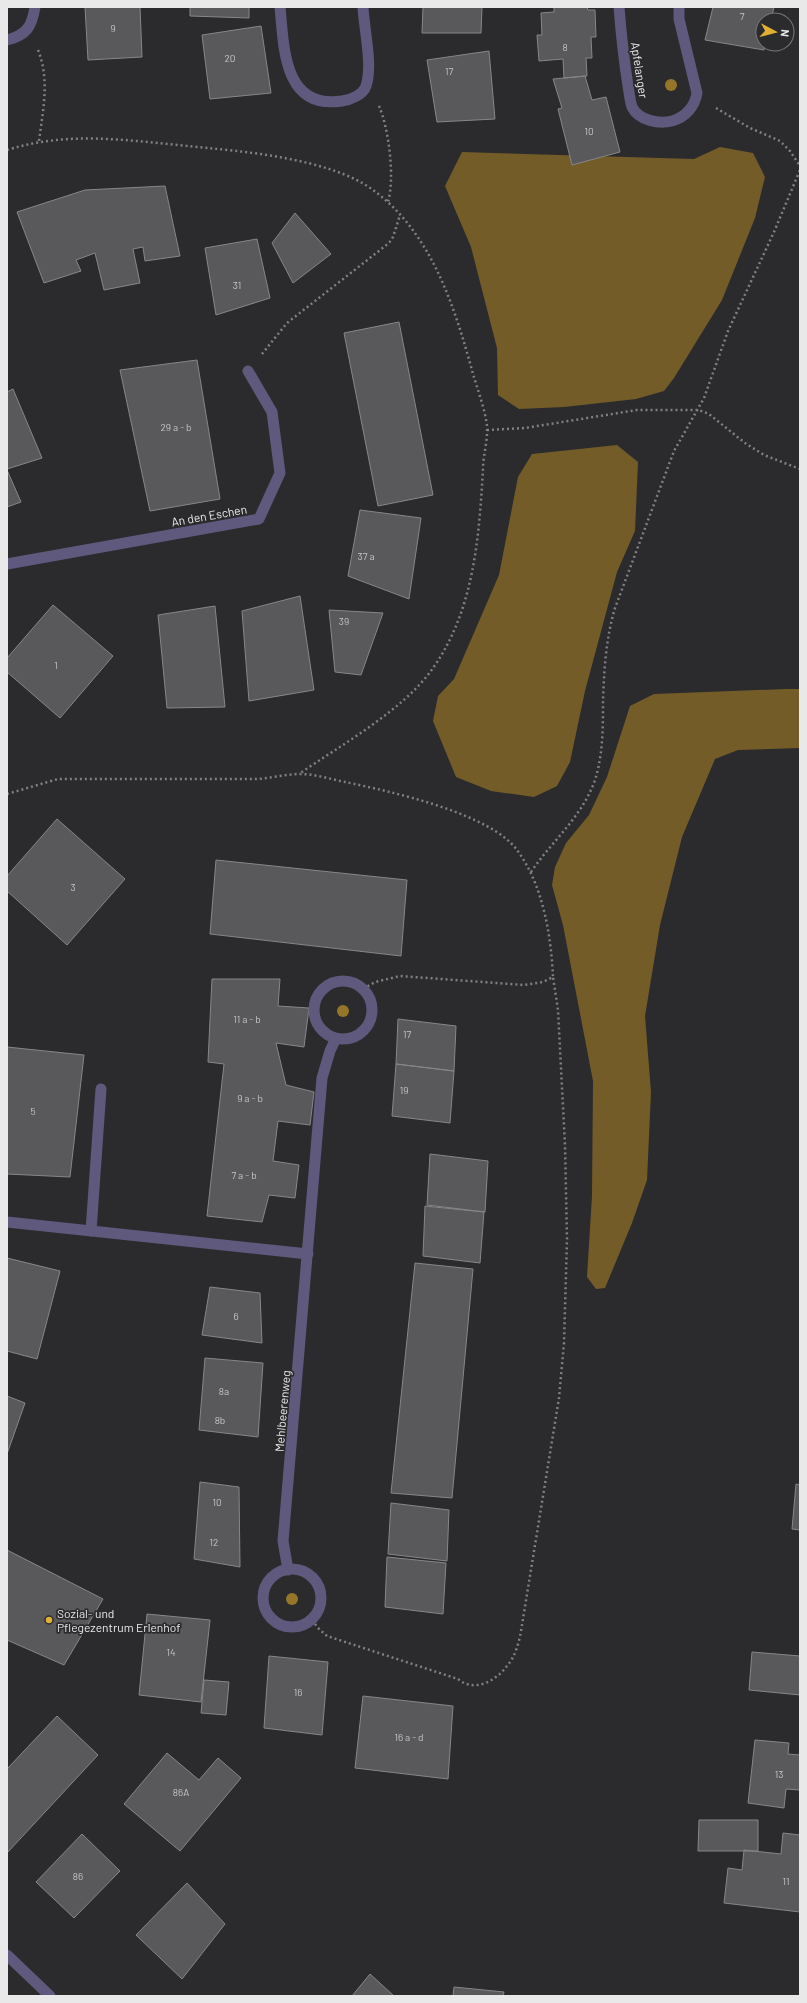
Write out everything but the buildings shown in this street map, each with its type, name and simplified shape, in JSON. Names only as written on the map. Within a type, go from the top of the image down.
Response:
[{"type":"street","points":[[7,40],[18,37],[29,29],[35,7]]},
{"type":"street","points":[[280,7],[285,57],[294,82],[313,99],[333,102],[357,96],[366,88],[369,76],[363,7]]},
{"type":"street","name":"Apfelanger","points":[[619,7],[624,61],[632,106],[636,112],[649,120],[668,122],[685,115],[696,101]]},
{"type":"street","points":[[679,7],[679,19],[697,93],[696,101]]},
{"type":"street","name":"An den Eschen","points":[[7,564],[259,519],[280,473],[272,412],[248,372]]},
{"type":"street","points":[[338,982],[351,982],[363,988],[372,1004],[370,1023],[364,1031],[356,1036],[346,1039],[336,1038],[326,1034],[315,1018],[314,1008],[317,998],[329,985],[338,982]]},
{"type":"street","name":"Mehlbeerenweg","points":[[288,1570],[283,1541],[322,1078],[330,1051],[336,1038]]},
{"type":"street","points":[[91,1231],[101,1089]]},
{"type":"street","points":[[7,1222],[308,1254]]},
{"type":"street","points":[[288,1570],[306,1572],[318,1585],[321,1602],[318,1612],[312,1620],[304,1626],[284,1626],[275,1622],[268,1614],[264,1605],[264,1595],[267,1585],[276,1575],[288,1570]]},
{"type":"street","points":[[7,1955],[50,1996]]},
{"type":"path","points":[[29,29],[42,59],[45,77],[44,110],[40,141]]},
{"type":"path","points":[[366,88],[377,101],[383,115],[389,144],[391,191],[388,202]]},
{"type":"path","points":[[696,101],[718,108],[750,128],[780,141],[790,151],[800,166]]},
{"type":"path","points":[[7,150],[40,141],[102,138],[204,147],[272,156],[298,161],[347,176],[373,190],[388,202],[400,215],[428,254],[447,293],[466,348],[487,430],[476,543],[470,583],[463,610],[445,650],[431,672],[394,709],[299,774]]},
{"type":"path","points":[[530,872],[543,854],[562,836],[576,817],[594,782],[602,746],[604,674],[610,626],[674,451],[684,430],[699,410],[728,331],[774,232],[800,170]]},
{"type":"path","points":[[248,372],[287,323],[393,238],[400,215]]},
{"type":"path","points":[[487,430],[525,428],[637,410],[699,410],[709,414],[745,443],[764,455],[800,469]]},
{"type":"path","points":[[7,794],[58,779],[258,779],[299,774],[357,784],[454,811],[492,830],[505,839],[516,849],[530,872],[538,894],[550,940],[559,1024],[566,1151],[567,1239],[564,1343],[558,1406],[521,1631],[516,1649],[508,1666],[500,1673],[487,1682],[473,1686],[464,1685],[458,1679],[327,1636],[312,1620]]},
{"type":"path","points":[[363,988],[375,982],[400,976],[524,985],[543,982],[553,977]]},
{"type":"shaded area","points":[[720,147],[753,153],[765,177],[755,218],[722,300],[674,378],[664,391],[636,399],[564,407],[519,409],[498,395],[497,348],[471,247],[445,186],[462,152],[694,159]]},
{"type":"shaded area","points":[[617,445],[638,462],[635,531],[617,572],[585,691],[570,762],[557,786],[534,797],[491,791],[456,777],[433,721],[438,696],[454,679],[499,575],[518,477],[532,454]]},
{"type":"shaded area","points":[[800,689],[800,748],[738,750],[715,759],[682,837],[660,925],[645,1016],[651,1092],[647,1180],[632,1223],[605,1288],[596,1289],[587,1277],[592,1196],[593,1081],[563,925],[552,885],[555,867],[566,843],[589,815],[607,777],[630,706],[654,694]]},
{"type":"place","name":"Sozial- und Pflegezentrum Erlenhof","points":[[49,1620]]}]
